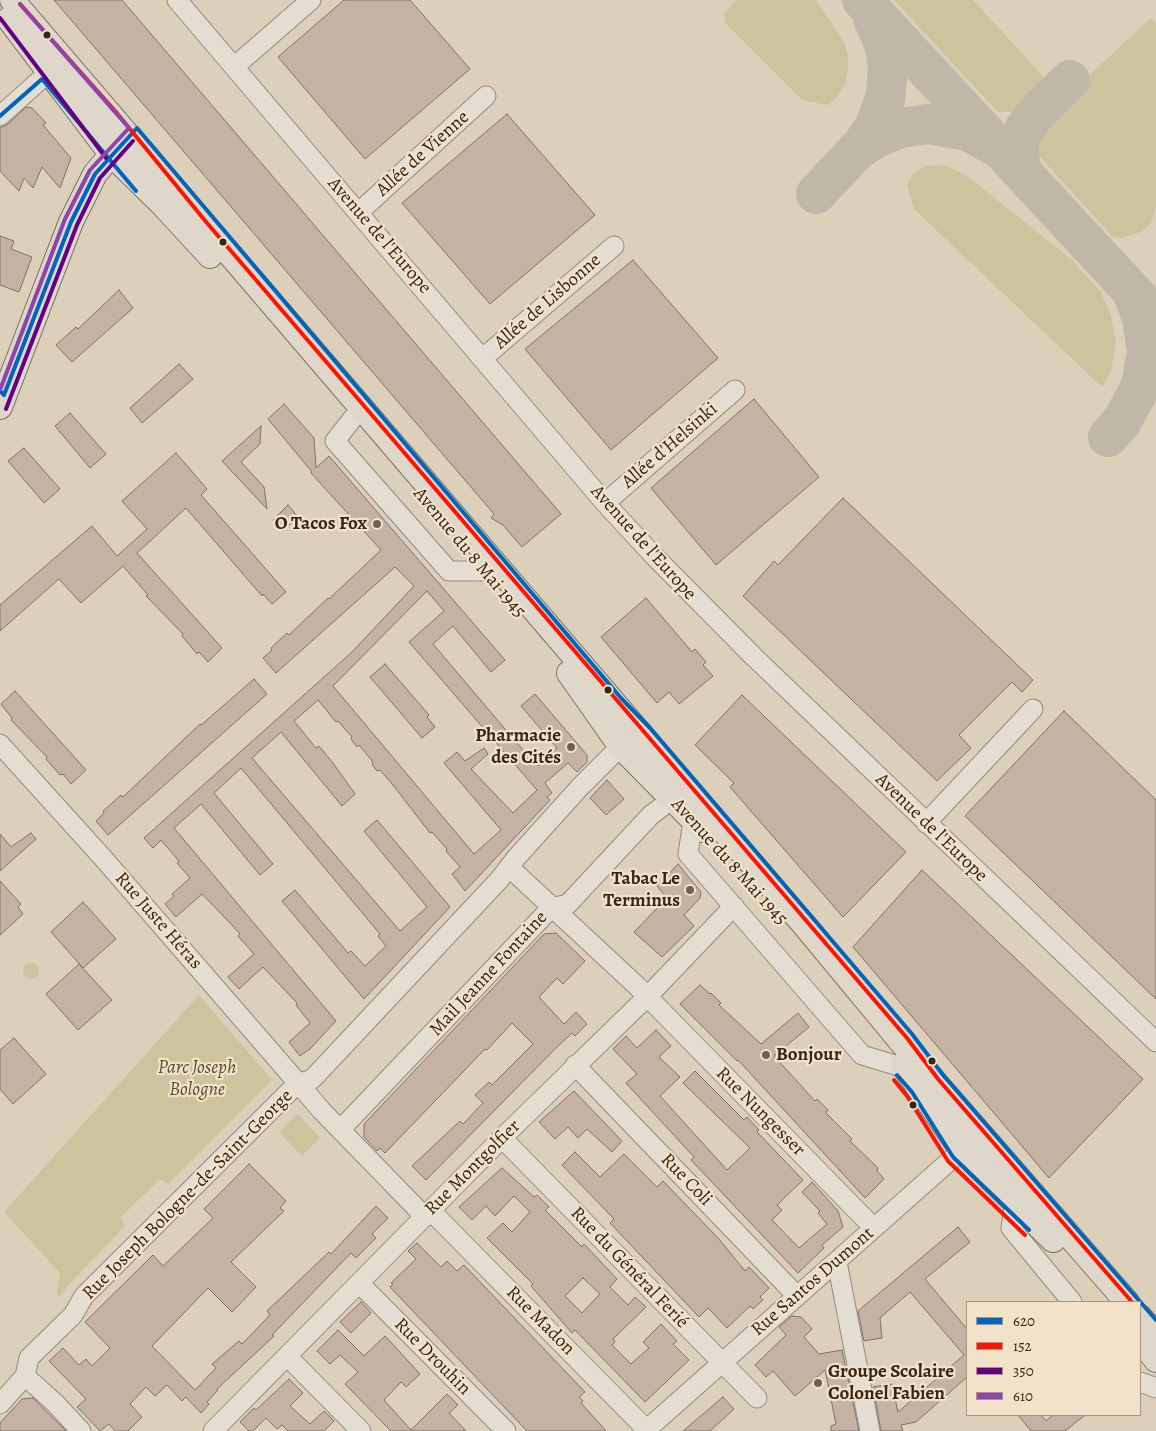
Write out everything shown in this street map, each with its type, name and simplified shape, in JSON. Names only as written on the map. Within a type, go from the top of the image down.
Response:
[{"type":"main road","name":"Avenue du 8 Mai 1945","points":[[4,9],[111,154],[208,253],[353,418],[562,663],[625,745],[806,927],[922,1067],[1126,1301]]},
{"type":"main road","name":"Avenue du 8 Mai 1945","points":[[4,9],[128,136],[625,745],[822,967],[906,1068],[962,1149],[1015,1201],[1108,1301]]},
{"type":"main road","points":[[1,398],[71,222],[95,174],[128,136]]},
{"type":"main road","points":[[1141,1317],[1156,1335]]},
{"type":"main road","points":[[1141,1341],[1156,1360]]},
{"type":"street","name":"Avenue de l'Europe","points":[[177,0],[605,503],[702,606],[1156,1042]]},
{"type":"street","points":[[234,67],[311,0]]},
{"type":"street","points":[[0,116],[49,72]]},
{"type":"street","name":"Allée de Vienne","points":[[359,212],[486,96]]},
{"type":"street","name":"Allée de Lisbonne","points":[[483,358],[614,246]]},
{"type":"street","name":"Allée d'Helsinki","points":[[605,503],[735,390]]},
{"type":"street","name":"Avenue du 8 Mai 1945","points":[[353,418],[335,441],[449,571],[484,571]]},
{"type":"street","points":[[926,823],[1033,709]]},
{"type":"street","name":"Rue Juste Héras","points":[[0,744],[110,865],[321,1110],[341,1129]]},
{"type":"street","points":[[298,1083],[311,1080],[318,1073],[510,868],[516,858],[574,794],[625,745]]},
{"type":"street","name":"Mail Jeanne Fontaine","points":[[341,1129],[551,908],[568,904],[651,815],[663,806]]},
{"type":"street","points":[[693,821],[688,854],[862,1055],[906,1068]]},
{"type":"street","name":"Rue Nungesser","points":[[510,868],[646,997],[874,1228]]},
{"type":"street","name":"Rue Montgolfier","points":[[218,1430],[359,1282],[575,1065],[646,997],[734,906]]},
{"type":"street","name":"Rue Coli","points":[[575,1065],[797,1296]]},
{"type":"street","name":"Rue Joseph Bologne-de-Saint-George","points":[[25,1376],[29,1358],[73,1315],[84,1296],[298,1083]]},
{"type":"street","name":"Rue Madon","points":[[341,1129],[647,1430]]},
{"type":"street","name":"Rue Santos Dumont","points":[[647,1430],[962,1149],[983,1135]]},
{"type":"street","name":"Rue du Général Ferié","points":[[502,1138],[757,1398]]},
{"type":"street","points":[[1015,1201],[1011,1228],[1071,1301]]},
{"type":"street","points":[[837,1262],[870,1431]]},
{"type":"street","name":"Rue Drouhin","points":[[359,1282],[506,1431]]},
{"type":"street","points":[[287,1356],[361,1431]]},
{"type":"street","points":[[0,1404],[25,1376],[55,1403],[81,1431]]},
{"type":"street","points":[[1141,1382],[1156,1388]]},
{"type":"green space","points":[[736,0],[816,0],[844,42],[848,55],[845,85],[836,98],[827,105],[802,100],[725,23],[724,14]]},
{"type":"green space","points":[[894,0],[973,0],[1051,85],[1031,104],[1013,112],[998,112]]},
{"type":"green space","points":[[1151,18],[1156,24],[1156,206],[1151,223],[1141,232],[1121,238],[1112,236],[1032,148],[1042,123],[1055,107]]},
{"type":"green space","points":[[927,165],[947,166],[967,176],[1072,260],[1100,291],[1111,315],[1116,344],[1111,371],[1102,387],[914,209],[907,185],[913,173]]},
{"type":"green space","points":[[28,963],[34,963],[39,968],[37,977],[28,979],[23,974],[23,968]]},
{"type":"green space","name":"Parc Joseph Bologne","points":[[199,995],[272,1080],[168,1184],[163,1180],[159,1180],[122,1216],[121,1219],[125,1226],[59,1297],[57,1293],[60,1273],[4,1212]]},
{"type":"green space","points":[[298,1114],[320,1138],[302,1156],[279,1132]]},
{"type":"building","points":[[54,0],[122,0],[561,514],[522,547],[503,525],[491,518],[494,514]]},
{"type":"building","points":[[344,0],[410,0],[470,69],[365,159],[278,57]]},
{"type":"building","points":[[26,107],[32,108],[46,123],[43,125],[71,158],[60,188],[42,167],[33,188],[24,178],[19,191],[0,171],[0,128],[8,124]]},
{"type":"building","points":[[507,114],[595,215],[490,304],[402,203]]},
{"type":"building","points":[[0,236],[14,241],[11,249],[32,257],[19,292],[0,285]]},
{"type":"building","points":[[633,260],[718,358],[611,450],[525,349]]},
{"type":"building","points":[[119,290],[133,308],[72,362],[56,345],[76,327],[78,329]]},
{"type":"building","points":[[179,364],[193,379],[142,423],[130,408]]},
{"type":"building","points":[[754,399],[819,477],[716,565],[651,488]]},
{"type":"building","points":[[284,404],[314,438],[316,468],[329,456],[505,660],[491,672],[453,626],[433,644],[538,766],[557,748],[521,706],[535,694],[587,755],[587,762],[577,772],[568,763],[545,783],[552,793],[547,797],[550,800],[465,891],[452,874],[460,867],[446,851],[447,849],[432,832],[430,833],[393,785],[380,770],[377,771],[372,764],[373,762],[359,745],[357,747],[351,739],[352,737],[338,721],[336,722],[318,700],[294,721],[316,748],[319,746],[355,794],[342,806],[281,732],[252,758],[400,931],[427,907],[364,831],[377,820],[450,907],[364,999],[282,901],[295,890],[348,953],[351,951],[365,966],[386,946],[378,936],[380,934],[241,768],[214,793],[273,864],[260,875],[201,804],[174,828],[336,1021],[310,1049],[300,1056],[289,1042],[310,1023],[296,1005],[297,1003],[263,967],[239,989],[228,977],[254,954],[238,936],[240,934],[202,894],[176,917],[165,904],[174,896],[172,894],[190,878],[177,863],[179,861],[161,840],[153,848],[144,838],[352,652],[414,586],[395,567],[276,673],[263,658],[272,650],[271,648],[287,633],[289,635],[381,550],[311,473],[268,419]],"holes":[[[427,591],[444,611],[409,642],[537,790],[513,813],[471,769],[488,754],[484,748],[465,761],[457,752],[444,763],[501,830],[474,854],[333,686]]]},
{"type":"building","points":[[70,413],[106,454],[90,468],[55,426]]},
{"type":"building","points":[[261,426],[260,444],[241,462],[264,487],[267,509],[222,461]]},
{"type":"building","points":[[24,448],[60,489],[44,503],[8,461]]},
{"type":"building","points":[[176,453],[207,489],[201,495],[286,592],[272,604],[263,594],[262,596],[186,508],[137,553],[222,648],[208,662],[199,652],[197,654],[182,636],[183,634],[146,596],[148,595],[123,566],[81,603],[59,579],[0,631],[0,605],[92,526],[117,556],[147,529],[122,501]]},
{"type":"building","points":[[843,498],[1033,680],[1022,692],[1012,682],[959,735],[971,748],[937,781],[743,596],[774,561],[778,565]]},
{"type":"building","points":[[288,505],[298,517],[283,531],[273,520]]},
{"type":"building","points":[[646,598],[692,652],[695,649],[706,662],[703,665],[713,676],[679,704],[669,692],[657,703],[601,637]]},
{"type":"building","points":[[385,664],[429,715],[427,717],[435,727],[422,738],[370,677]]},
{"type":"building","points":[[254,679],[267,694],[108,835],[96,821],[104,813],[103,811],[121,795],[123,797],[200,724]]},
{"type":"building","points":[[15,691],[86,770],[71,784],[63,774],[60,775],[46,759],[47,757],[11,720],[12,718],[1,704]]},
{"type":"building","points":[[742,695],[906,852],[843,917],[730,787],[734,783],[695,745]]},
{"type":"building","points":[[1064,711],[1156,800],[1156,999],[965,816]]},
{"type":"building","points":[[607,780],[624,799],[606,815],[590,798]]},
{"type":"building","points":[[31,833],[36,839],[0,871],[0,834],[11,847]]},
{"type":"building","points":[[678,864],[701,892],[700,898],[684,915],[694,926],[662,957],[634,932],[667,898],[657,886]]},
{"type":"building","points":[[922,870],[1143,1079],[1049,1178],[853,947]]},
{"type":"building","points":[[0,881],[21,904],[18,907],[23,914],[0,935]]},
{"type":"building","points":[[83,902],[116,939],[83,968],[51,932]]},
{"type":"building","points":[[556,933],[585,961],[563,984],[557,978],[539,997],[564,1024],[576,1012],[587,1024],[575,1036],[572,1033],[557,1047],[426,1180],[412,1166],[460,1121],[463,1124],[483,1103],[475,1095],[489,1082],[492,1085],[533,1044],[512,1023],[385,1153],[380,1148],[377,1151],[364,1137],[364,1124],[544,934]]},
{"type":"building","points":[[79,964],[112,1000],[78,1030],[46,994]]},
{"type":"building","points":[[700,985],[711,993],[721,1003],[719,1005],[761,1044],[798,1013],[809,1027],[774,1056],[815,1101],[817,1099],[828,1110],[826,1113],[852,1139],[850,1141],[878,1168],[877,1171],[884,1179],[865,1198],[738,1060],[680,1004]]},
{"type":"building","points":[[656,1030],[671,1046],[659,1057],[680,1077],[660,1096],[727,1170],[750,1148],[683,1083],[695,1071],[744,1120],[747,1117],[759,1130],[757,1132],[803,1180],[777,1205],[782,1210],[772,1220],[799,1248],[827,1224],[818,1213],[820,1211],[802,1192],[812,1182],[838,1211],[843,1227],[822,1245],[824,1248],[798,1273],[691,1160],[694,1157],[626,1083],[637,1074],[613,1049],[626,1036],[637,1048]]},
{"type":"building","points":[[14,1038],[46,1074],[13,1104],[0,1089],[0,1050]]},
{"type":"building","points":[[574,1091],[622,1141],[612,1152],[587,1129],[578,1138],[568,1127],[555,1139],[539,1122]]},
{"type":"building","points":[[575,1152],[600,1177],[624,1154],[657,1187],[663,1181],[719,1239],[745,1271],[749,1267],[769,1288],[760,1297],[763,1300],[753,1309],[750,1306],[727,1328],[708,1308],[699,1317],[610,1223],[614,1219],[562,1165]]},
{"type":"building","points":[[249,1164],[286,1201],[280,1208],[284,1211],[231,1262],[256,1287],[232,1312],[208,1288],[152,1346],[195,1390],[216,1368],[212,1364],[239,1341],[242,1344],[270,1315],[267,1311],[329,1252],[331,1254],[376,1206],[388,1218],[372,1234],[376,1238],[356,1258],[351,1253],[272,1335],[274,1336],[217,1389],[207,1402],[209,1404],[201,1413],[186,1397],[182,1401],[167,1385],[155,1396],[146,1387],[130,1404],[142,1417],[128,1431],[115,1431],[109,1424],[100,1431],[77,1407],[86,1399],[49,1361],[63,1348],[79,1365],[86,1359],[92,1366],[110,1348],[85,1322],[153,1255],[163,1266],[213,1218],[204,1209]]},
{"type":"building","points":[[502,1168],[534,1197],[537,1195],[549,1207],[545,1210],[582,1247],[584,1244],[617,1279],[610,1287],[628,1305],[635,1297],[646,1307],[613,1339],[615,1342],[612,1345],[631,1364],[649,1348],[643,1342],[661,1324],[677,1341],[673,1344],[689,1360],[645,1402],[575,1330],[572,1333],[531,1286],[533,1284],[487,1238],[503,1223],[512,1232],[530,1212],[514,1196],[495,1216],[486,1206],[472,1220],[459,1207]],"holes":[[[583,1278],[600,1294],[582,1313],[565,1296]]]},
{"type":"building","points":[[958,1227],[970,1242],[925,1279],[966,1328],[966,1378],[916,1422],[901,1425],[903,1431],[881,1431],[873,1387],[892,1384],[898,1412],[964,1355],[910,1292],[880,1318],[882,1338],[864,1341],[858,1311]]},
{"type":"building","points":[[417,1243],[441,1267],[447,1261],[457,1271],[464,1265],[585,1392],[579,1397],[583,1401],[581,1403],[606,1431],[527,1431],[390,1287],[393,1284],[391,1283],[416,1259],[408,1251]]},
{"type":"building","points":[[361,1302],[371,1313],[351,1333],[340,1322]]},
{"type":"building","points":[[792,1316],[801,1317],[812,1329],[804,1337],[819,1354],[842,1350],[859,1431],[831,1431],[831,1426],[836,1424],[825,1370],[795,1396],[773,1371],[766,1377],[755,1365],[786,1335],[779,1327]]},
{"type":"building","points":[[338,1330],[364,1356],[385,1336],[420,1374],[406,1387],[401,1382],[384,1400],[411,1430],[447,1394],[458,1405],[449,1413],[466,1431],[391,1431],[345,1384],[358,1372],[340,1355],[330,1364],[317,1351]]},
{"type":"building","points":[[289,1379],[303,1393],[290,1406],[310,1424],[324,1411],[334,1421],[324,1431],[288,1431],[282,1425],[277,1429],[266,1418],[253,1431],[249,1431],[240,1422],[254,1408],[256,1410]]},
{"type":"building","points":[[723,1397],[734,1409],[710,1431],[683,1431]]},
{"type":"building","points":[[33,1398],[66,1431],[0,1431],[0,1423],[22,1399]]},
{"type":"building","points":[[1019,1416],[1042,1416],[1046,1421],[1052,1416],[1084,1416],[1065,1431],[1031,1431]]},
{"type":"taxiway","points":[[862,0],[1156,317]]},
{"type":"taxiway","points":[[816,194],[862,145],[875,126],[885,99],[888,71],[885,46],[873,18]]},
{"type":"taxiway","points":[[1021,170],[1018,143],[1025,128],[1039,110],[1070,80]]},
{"type":"taxiway","points":[[856,151],[876,138],[901,128],[928,124],[968,131],[993,145]]},
{"type":"taxiway","points":[[1108,437],[1122,421],[1141,386],[1147,352],[1142,318],[1132,291]]},
{"type":"transit line","name":"152","points":[[20,4],[116,112],[207,223],[907,1038],[938,1079],[1131,1301]]},
{"type":"transit line","name":"610","points":[[0,390],[65,219],[90,170],[129,128],[20,4]]},
{"type":"transit line","name":"350","points":[[0,18],[106,158]]},
{"type":"transit line","name":"620","points":[[0,116],[42,79],[136,191]]},
{"type":"transit line","name":"620","points":[[0,391],[4,395],[71,222],[95,174],[137,128],[621,698],[650,728],[912,1034],[943,1075],[1139,1301]]},
{"type":"transit line","name":"350","points":[[6,409],[77,225],[100,178],[133,141]]},
{"type":"transit line","name":"620","points":[[897,1075],[912,1092],[953,1157],[1029,1230]]},
{"type":"transit line","name":"152","points":[[894,1080],[907,1096],[948,1161],[1025,1235]]},
{"type":"transit line","name":"620","points":[[1141,1303],[1156,1320]]},
{"type":"place","name":"O Tacos Fox","points":[[377,524]]},
{"type":"place","name":"Pharmacie des Cités","points":[[571,747]]},
{"type":"place","name":"Tabac Le Terminus","points":[[690,890]]},
{"type":"place","name":"Bonjour","points":[[766,1055]]},
{"type":"place","name":"Groupe Scolaire Colonel Fabien","points":[[818,1383]]}]
